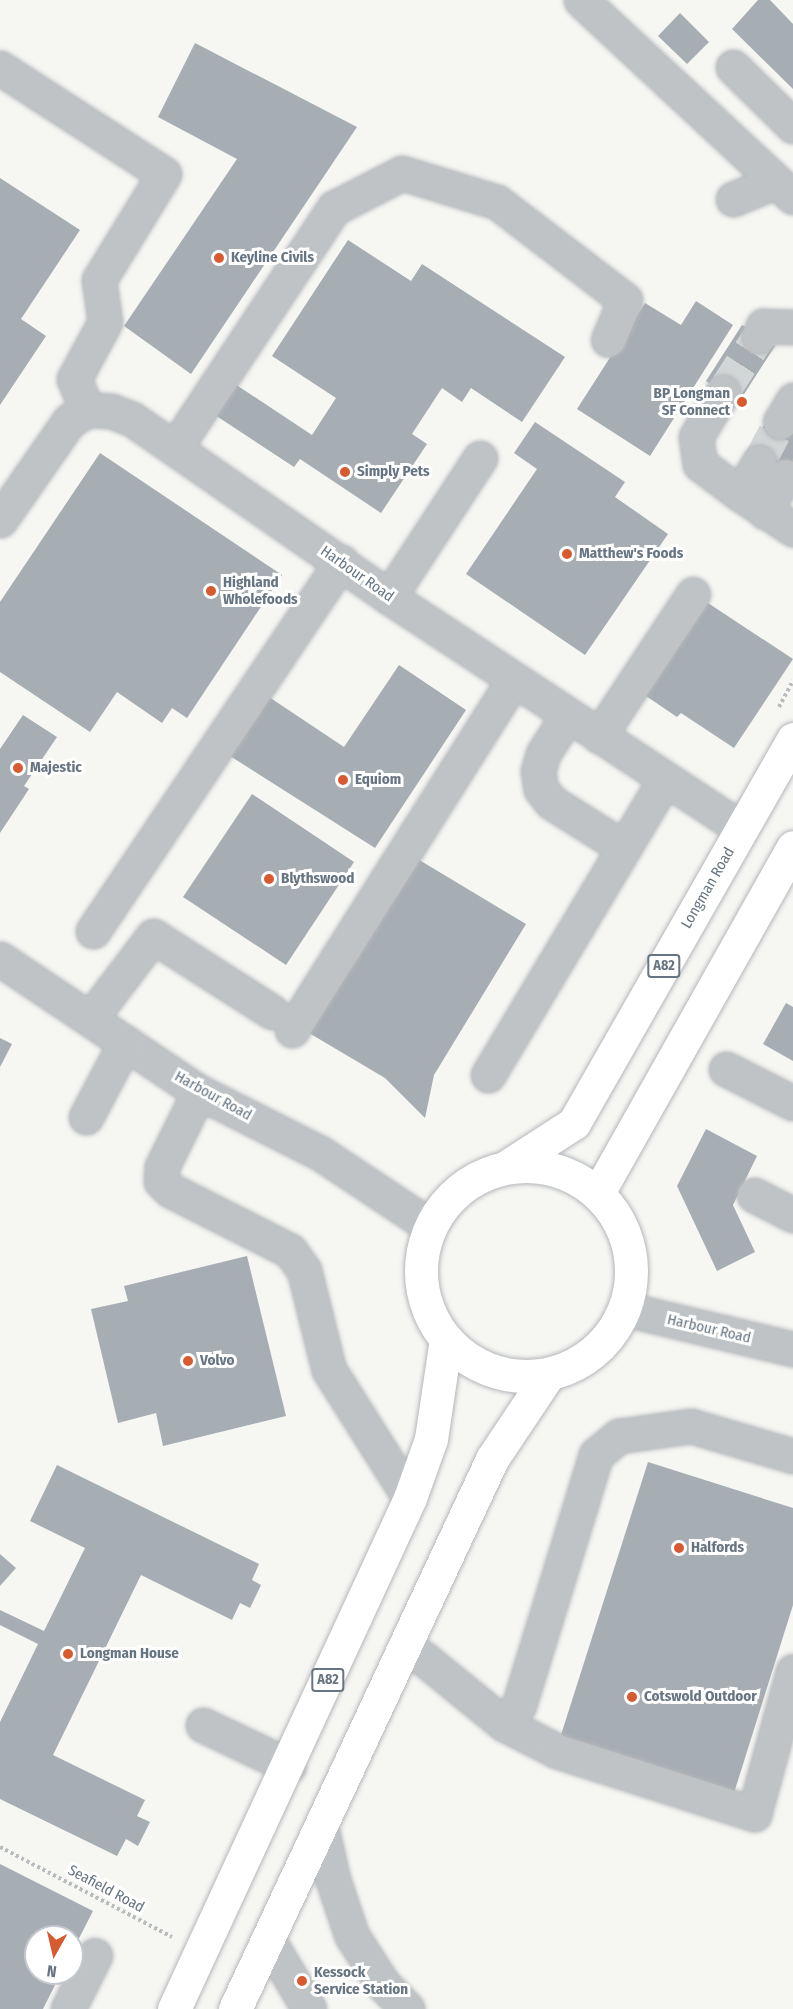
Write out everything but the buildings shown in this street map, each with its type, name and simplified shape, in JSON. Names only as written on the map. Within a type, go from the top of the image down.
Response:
[{"type":"highway","name":"Longman Road","points":[[506,1167],[574,1123],[793,739]]},
{"type":"highway","points":[[598,1193],[793,848]]},
{"type":"highway","name":"A82","points":[[539,1166],[560,1172],[598,1193],[618,1218],[630,1247],[632,1279],[625,1309],[607,1339],[580,1362],[548,1375],[520,1376],[492,1371],[467,1358],[446,1340],[430,1314],[421,1285],[422,1255],[430,1226],[449,1199],[475,1178],[506,1167],[539,1166]]},
{"type":"highway","name":"A82","points":[[174,2009],[289,1766],[410,1498],[431,1439],[446,1340]]},
{"type":"highway","points":[[235,2009],[492,1459],[548,1375]]},
{"type":"street","points":[[581,0],[784,190]]},
{"type":"street","points":[[733,67],[793,126]]},
{"type":"street","points":[[0,68],[164,174],[99,280],[105,322],[74,379],[87,410],[69,421],[53,439],[0,520]]},
{"type":"street","points":[[175,448],[334,208],[402,173],[497,202],[625,300],[608,340]]},
{"type":"street","points":[[733,199],[784,190]]},
{"type":"street","points":[[759,336],[763,326],[793,327]]},
{"type":"street","points":[[723,392],[696,437],[700,464],[777,518]]},
{"type":"street","name":"Harbour Road","points":[[87,410],[111,411],[132,419],[389,597],[742,829]]},
{"type":"street","points":[[389,597],[480,458]]},
{"type":"street","points":[[772,469],[777,518]]},
{"type":"street","points":[[93,931],[341,562]]},
{"type":"street","points":[[599,736],[693,594]]},
{"type":"street","points":[[90,1019],[153,936],[282,1021],[514,679]]},
{"type":"street","points":[[568,715],[543,754],[538,771],[541,789],[551,802],[624,848]]},
{"type":"street","points":[[488,1075],[665,779]]},
{"type":"street","name":"Harbour Road","points":[[0,959],[199,1092],[320,1154],[430,1226]]},
{"type":"street","points":[[86,1117],[125,1043]]},
{"type":"street","points":[[726,1069],[793,1103]]},
{"type":"street","points":[[199,1092],[162,1167],[161,1181],[170,1190],[290,1251],[303,1270],[329,1370],[410,1498]]},
{"type":"street","points":[[754,1195],[793,1215]]},
{"type":"street","name":"Harbour Road","points":[[625,1309],[793,1349]]},
{"type":"street","points":[[504,1724],[519,1705],[596,1455],[619,1436],[691,1426],[793,1456]]},
{"type":"street","points":[[404,1650],[423,1658],[504,1724],[557,1750],[754,1814],[793,1671]]},
{"type":"street","points":[[203,1725],[289,1766]]},
{"type":"street","points":[[321,1827],[333,1880],[352,1936],[383,1984],[407,2009]]},
{"type":"street","points":[[268,1940],[309,2009]]},
{"type":"street","points":[[68,2009],[95,1955]]},
{"type":"path","name":"Seafield Road","points":[[0,1847],[200,1952]]},
{"type":"tunnel","points":[[723,392],[759,336]]},
{"type":"tunnel","points":[[759,462],[780,422]]},
{"type":"place","name":"Keyline Civils","points":[[219,258]]},
{"type":"place","name":"BP Longman SF Connect","points":[[742,402]]},
{"type":"place","name":"Simply Pets","points":[[345,472]]},
{"type":"place","name":"Matthew's Foods","points":[[567,554]]},
{"type":"place","name":"Highland Wholefoods","points":[[211,591]]},
{"type":"place","name":"Majestic","points":[[18,768]]},
{"type":"place","name":"Equiom","points":[[343,780]]},
{"type":"place","name":"Blythswood","points":[[269,879]]},
{"type":"place","name":"Volvo","points":[[188,1361]]},
{"type":"place","name":"Halfords","points":[[679,1548]]},
{"type":"place","name":"Longman House","points":[[68,1654]]},
{"type":"place","name":"Cotswold Outdoor","points":[[632,1697]]},
{"type":"place","name":"Kessock Service Station","points":[[302,1981]]}]
